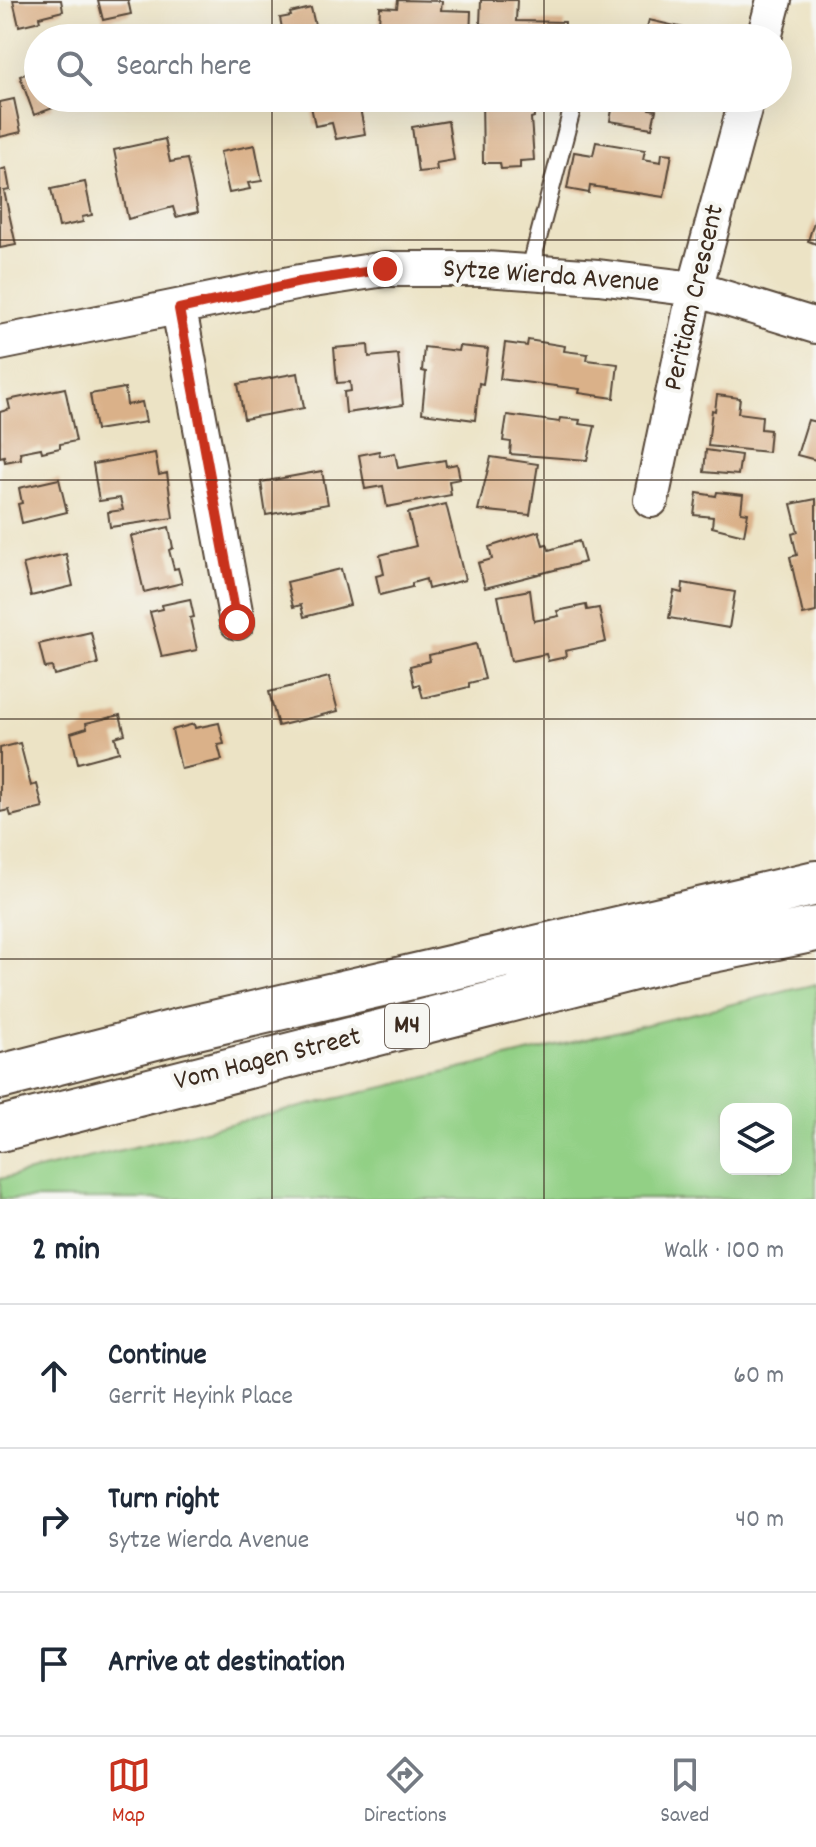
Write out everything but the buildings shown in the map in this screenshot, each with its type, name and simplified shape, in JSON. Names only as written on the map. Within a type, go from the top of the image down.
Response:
[{"type":"main road","name":"Vom Hagen Street","points":[[0,1077],[179,1031],[816,883]]},
{"type":"main road","name":"Vom Hagen Street","points":[[0,1129],[673,958],[816,929]]},
{"type":"street","points":[[768,24],[774,0]]},
{"type":"street","name":"Peritiam Crescent","points":[[651,500],[695,289],[743,112]]},
{"type":"street","name":"Sytze Wierda Avenue","points":[[0,343],[300,282],[385,269],[485,269],[598,277],[695,289],[816,326]]},
{"type":"street","points":[[179,309],[237,622]]},
{"type":"lane","points":[[529,273],[571,112]]},
{"type":"green space","points":[[816,984],[816,1199],[0,1199],[0,1179]]},
{"type":"route","points":[[237,622],[179,309],[300,282],[385,269]]}]
